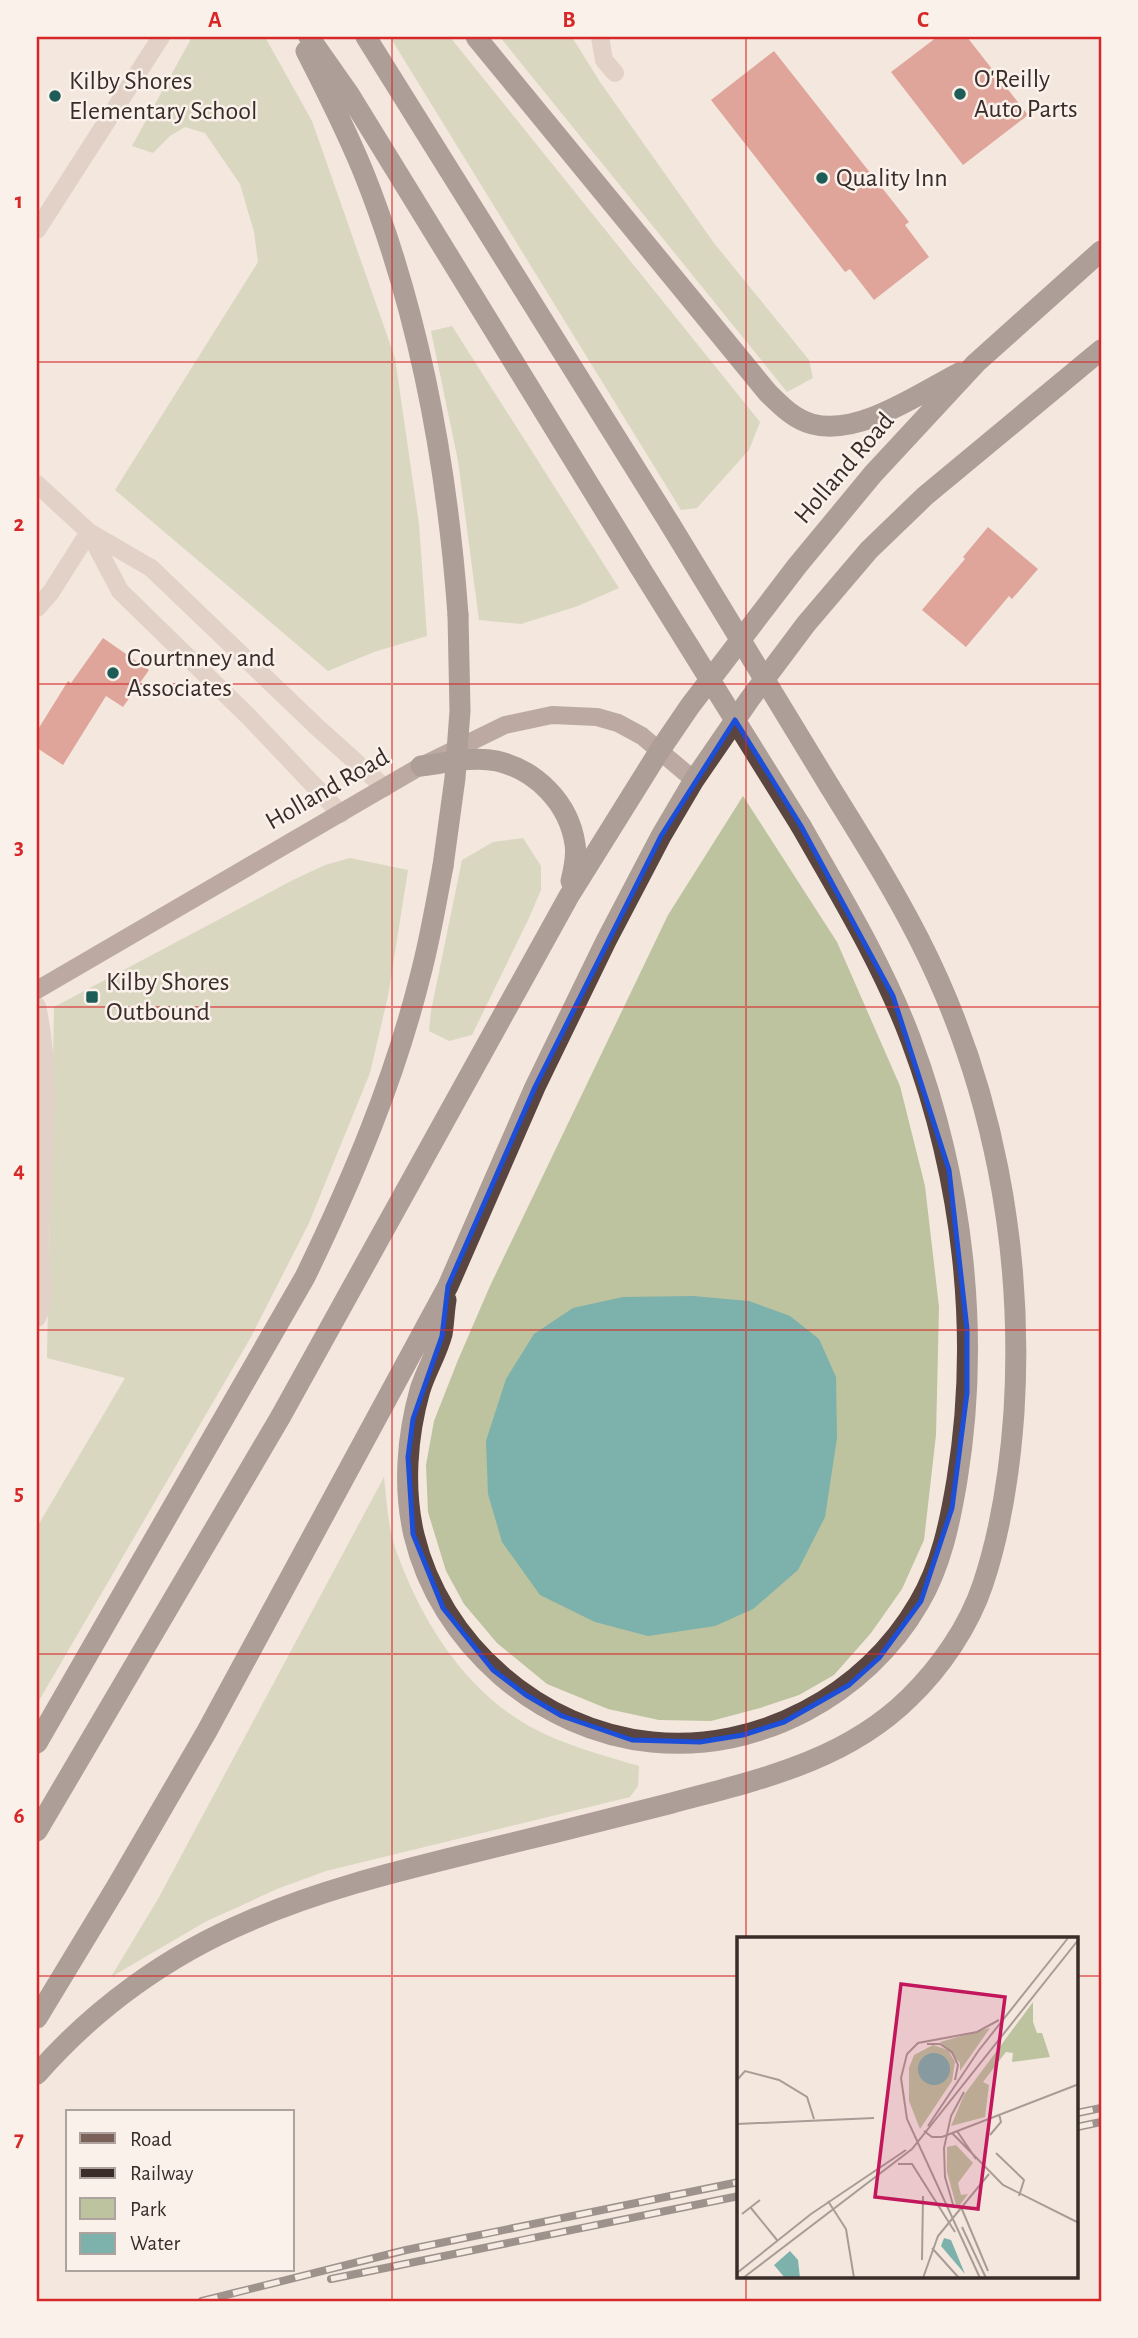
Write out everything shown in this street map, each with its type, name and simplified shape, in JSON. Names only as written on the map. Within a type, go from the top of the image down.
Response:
[{"type":"highway","points":[[37,1743],[305,1277],[340,1205],[381,1103],[405,1030],[420,977],[443,866],[455,778],[460,711],[458,615],[452,538],[437,432],[411,318],[363,171],[299,37]]},
{"type":"highway","points":[[309,37],[349,94],[801,826],[873,954],[912,1042],[934,1111],[961,1244],[967,1329],[967,1393],[963,1444],[952,1508],[937,1565],[921,1601],[899,1634],[879,1658],[849,1685],[815,1707],[783,1722],[743,1735],[700,1742],[658,1743],[632,1740],[593,1729],[562,1716],[526,1695],[493,1670],[466,1640],[443,1608],[426,1572],[414,1534],[409,1496],[408,1457],[413,1419],[422,1386],[442,1336],[447,1286]]},
{"type":"highway","points":[[37,2074],[86,2024],[116,2000],[187,1951],[246,1922],[377,1876],[739,1785],[808,1764],[837,1750],[875,1727],[908,1699],[937,1668],[965,1625],[983,1586],[999,1520],[1012,1439],[1015,1317],[1004,1198],[974,1070],[953,1016],[921,942],[892,888],[670,524],[366,37]]},
{"type":"highway","points":[[476,37],[768,393],[795,417],[813,424],[851,424],[891,409],[976,363]]},
{"type":"highway","name":"Holland Road","points":[[660,750],[690,706],[797,566],[873,474],[976,363],[1101,251]]},
{"type":"highway","points":[[37,2018],[206,1731],[447,1286],[535,1087],[606,941],[694,780],[798,635],[869,550],[925,496],[1101,350]]},
{"type":"highway","points":[[37,1831],[281,1416],[569,896],[660,750]]},
{"type":"highway","points":[[421,766],[475,759],[496,761],[514,767],[544,787],[565,811],[576,846],[569,896]]},
{"type":"main road","name":"Holland Road","points":[[37,990],[421,766],[505,725],[552,715],[597,717],[618,723],[642,736],[694,780]]},
{"type":"street","points":[[37,230],[161,37]]},
{"type":"street","points":[[600,37],[604,60],[615,74]]},
{"type":"street","points":[[37,484],[89,531],[151,568],[318,728],[385,788]]},
{"type":"street","points":[[37,608],[51,592],[89,531]]},
{"type":"street","points":[[89,531],[120,591],[249,717],[341,814]]},
{"type":"street","points":[[37,1006],[43,1032],[45,1072],[40,1252],[42,1303],[37,1318]]},
{"type":"highlighted area","points":[[735,720],[801,826],[893,996],[949,1170],[967,1329],[967,1393],[952,1508],[921,1601],[879,1658],[849,1685],[784,1722],[743,1735],[700,1742],[632,1740],[562,1716],[526,1695],[493,1670],[443,1608],[413,1534],[408,1457],[413,1419],[442,1336],[448,1286],[535,1087],[661,836]]},
{"type":"green space","points":[[192,37],[265,37],[312,121],[395,358],[419,524],[427,636],[374,652],[328,671],[115,490],[258,262],[254,232],[240,184],[205,133],[185,127],[170,136],[153,153],[132,146]]},
{"type":"green space","points":[[390,37],[450,37],[760,422],[749,450],[697,508],[681,510]]},
{"type":"green space","points":[[500,37],[572,37],[600,82],[714,243],[809,360],[813,378],[787,392]]},
{"type":"green space","points":[[452,326],[619,588],[578,606],[521,624],[479,620],[458,461],[431,331]]},
{"type":"green space","points":[[743,796],[837,942],[900,1086],[925,1186],[939,1307],[936,1435],[924,1540],[902,1589],[871,1633],[834,1675],[799,1695],[711,1721],[659,1720],[608,1709],[547,1684],[497,1643],[464,1604],[446,1571],[428,1512],[426,1465],[434,1421],[490,1286],[668,915]]},
{"type":"green space","points":[[523,838],[541,866],[541,890],[472,1035],[449,1041],[429,1031],[462,860],[493,842]]},
{"type":"green space","points":[[350,858],[408,870],[388,996],[370,1073],[309,1223],[251,1337],[37,1704],[37,1527],[125,1378],[47,1358],[54,1007],[293,880],[325,865]]},
{"type":"green space","points":[[384,1477],[392,1537],[408,1581],[434,1630],[466,1674],[506,1711],[542,1733],[597,1754],[639,1766],[638,1786],[630,1797],[326,1871],[277,1889],[205,1922],[111,1977],[158,1899]]},
{"type":"water","points":[[693,1296],[749,1301],[790,1316],[819,1339],[836,1377],[837,1438],[825,1517],[798,1570],[753,1609],[715,1626],[648,1636],[595,1622],[540,1595],[502,1542],[488,1494],[486,1441],[506,1379],[534,1334],[573,1308],[623,1297]]},
{"type":"building","name":"O'Reilly Auto Parts","points":[[937,37],[967,37],[1028,115],[963,165],[891,72]]},
{"type":"building","name":"Quality Inn","points":[[774,51],[909,222],[905,225],[929,257],[874,300],[850,269],[845,272],[711,100]]},
{"type":"building","points":[[988,527],[1038,569],[1012,599],[1009,596],[966,647],[922,610]]},
{"type":"building","points":[[103,638],[149,670],[123,707],[106,696],[63,765],[37,748],[37,731],[68,681],[71,683]]},
{"type":"railway","points":[[1078,2113],[1101,2108]]},
{"type":"railway","points":[[1078,2127],[1101,2122]]},
{"type":"railway","points":[[202,2301],[406,2250],[737,2182]]},
{"type":"railway","points":[[331,2279],[737,2196]]},
{"type":"place","name":"O'Reilly Auto Parts","points":[[960,94]]},
{"type":"place","name":"Kilby Shores Elementary School","points":[[55,96]]},
{"type":"place","name":"Quality Inn","points":[[822,178]]},
{"type":"place","name":"Courtnney and Associates","points":[[113,673]]},
{"type":"place","name":"Kilby Shores Outbound","points":[[92,997]]}]
